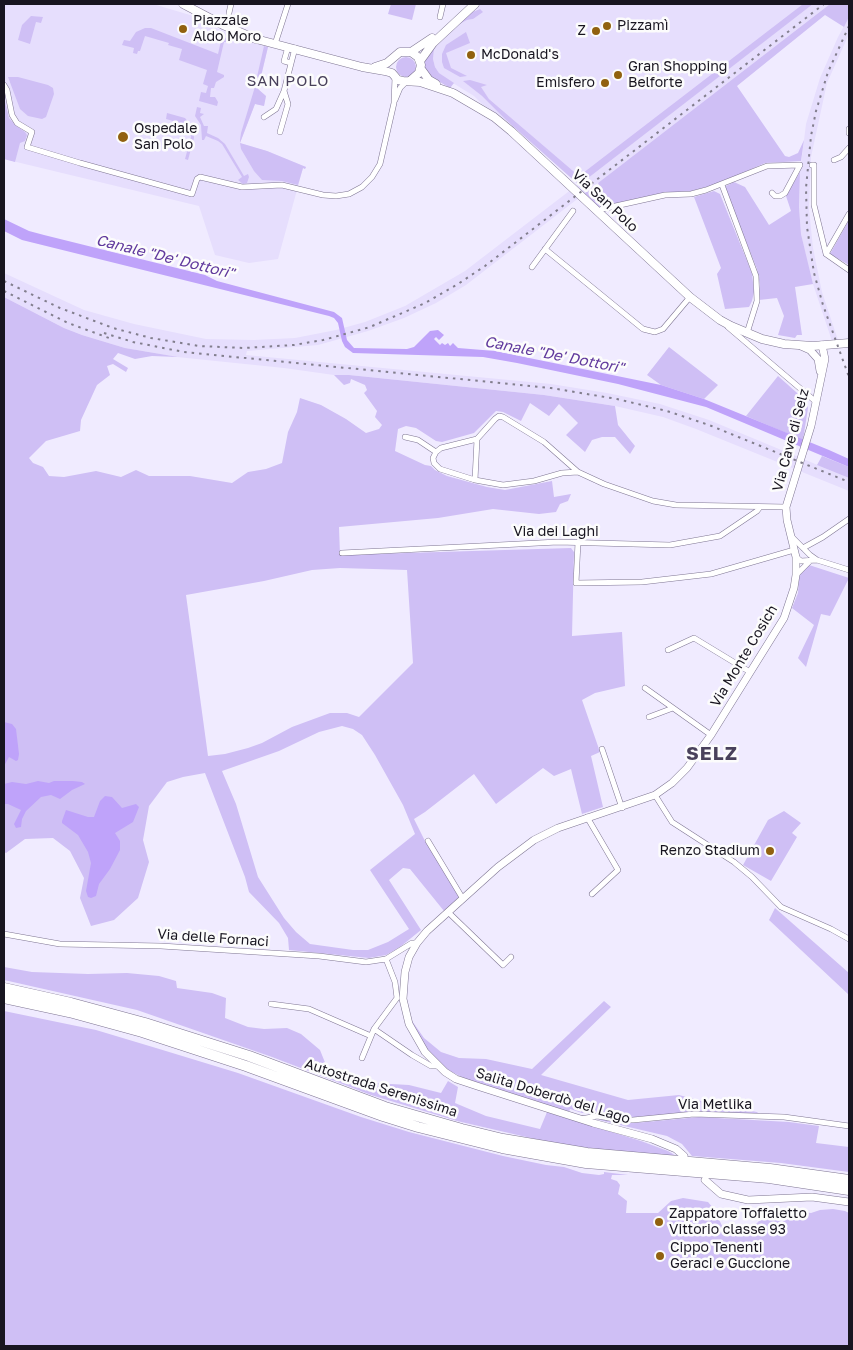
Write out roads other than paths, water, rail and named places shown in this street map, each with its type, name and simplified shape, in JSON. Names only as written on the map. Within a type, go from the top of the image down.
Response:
[{"type":"highway","name":"Autostrada Serenissima","points":[[4,988],[71,1003],[145,1023],[214,1044],[385,1107],[445,1125],[503,1139],[587,1153],[770,1170],[849,1180]]},
{"type":"highway","name":"Autostrada Serenissima","points":[[4,998],[69,1012],[151,1034],[383,1116],[435,1132],[502,1148],[586,1163],[769,1178],[849,1190]]},
{"type":"main road","name":"Via San Polo","points":[[183,4],[234,31],[275,44],[374,68],[403,81],[444,90]]},
{"type":"main road","points":[[374,68],[392,60],[400,52],[411,52],[428,42],[468,4]]},
{"type":"main road","points":[[409,81],[417,76],[433,43],[475,4]]},
{"type":"main road","name":"Via San Polo","points":[[411,52],[415,54],[429,80],[482,110],[511,131],[690,297],[720,320],[747,333],[784,344],[822,346],[849,343]]},
{"type":"main road","points":[[392,60],[390,64],[393,75]]},
{"type":"street","points":[[229,13],[231,4]]},
{"type":"street","points":[[275,44],[288,4]]},
{"type":"street","points":[[440,17],[443,4]]},
{"type":"street","points":[[264,118],[276,109],[284,91],[291,63],[284,61],[292,47]]},
{"type":"street","points":[[393,75],[394,103]]},
{"type":"street","points":[[4,85],[12,116],[17,123],[32,132],[27,146],[80,163],[192,194],[197,179],[200,177],[242,187],[282,184],[323,195],[336,196],[356,190],[368,182],[375,174],[383,158],[394,103],[400,88],[409,81]]},
{"type":"street","points":[[280,132],[288,104],[284,91]]},
{"type":"street","points":[[834,160],[841,157],[849,148]]},
{"type":"street","points":[[602,209],[665,195],[691,194],[722,185],[767,166],[800,165],[785,193],[780,196],[774,196],[772,193]]},
{"type":"street","points":[[812,165],[814,165],[814,205],[826,254],[849,270]]},
{"type":"street","points":[[722,185],[756,276],[757,301],[747,333]]},
{"type":"street","points":[[532,267],[573,211]]},
{"type":"street","points":[[826,254],[849,214]]},
{"type":"street","points":[[545,249],[643,328],[655,332],[663,329],[690,297]]},
{"type":"street","points":[[720,320],[815,401]]},
{"type":"street","points":[[801,346],[810,350],[821,359],[840,344]]},
{"type":"street","name":"Via Cave di Selz","points":[[786,507],[807,440],[820,379],[822,346]]},
{"type":"street","points":[[578,472],[562,473],[516,484],[503,485],[475,480],[436,467],[433,458],[441,448],[476,439],[499,416],[544,442],[578,472],[604,484],[663,504],[786,507]]},
{"type":"street","points":[[405,437],[418,440],[436,452]]},
{"type":"street","points":[[475,480],[476,439]]},
{"type":"street","name":"Via dei Laghi","points":[[342,553],[558,542],[670,545],[713,539],[757,511],[760,507]]},
{"type":"street","name":"Via Monte Cosich","points":[[417,943],[448,912],[498,868],[534,840],[558,828],[588,817],[622,808],[655,795],[672,783],[687,768],[711,735],[784,618],[794,588],[796,575],[795,554],[786,507]]},
{"type":"street","points":[[803,548],[823,538],[849,519]]},
{"type":"street","points":[[790,535],[810,558]]},
{"type":"street","points":[[578,542],[576,583],[642,582],[711,574],[795,554],[801,561],[810,558],[849,570]]},
{"type":"street","points":[[796,575],[810,558]]},
{"type":"street","points":[[668,650],[694,638],[750,672]]},
{"type":"street","points":[[645,688],[711,735]]},
{"type":"street","points":[[649,717],[673,708]]},
{"type":"street","points":[[602,749],[622,808]]},
{"type":"street","points":[[655,795],[672,822],[734,862],[752,877],[781,907],[849,939]]},
{"type":"street","points":[[588,817],[618,870],[592,894]]},
{"type":"street","points":[[428,841],[463,899]]},
{"type":"street","points":[[448,912],[504,965],[512,957]]},
{"type":"street","name":"Via delle Fornaci","points":[[4,934],[60,944],[161,946],[318,956],[366,962],[386,959],[412,943],[417,943]]},
{"type":"street","name":"Salita Doberdò del Lago","points":[[417,943],[409,957],[405,972],[403,986],[405,1011],[417,1040],[438,1066],[456,1079],[665,1144],[676,1149],[684,1156]]},
{"type":"street","points":[[362,1058],[374,1029],[397,998],[395,982],[386,959]]},
{"type":"street","points":[[271,1004],[310,1009],[371,1036]]},
{"type":"street","name":"Salita Doberdò del Lago","points":[[374,1029],[431,1066],[438,1066]]},
{"type":"street","name":"Via Metlika","points":[[581,1119],[597,1116],[633,1120],[694,1114],[784,1117],[849,1126]]},
{"type":"street","points":[[706,1180],[721,1194],[748,1200],[812,1197],[849,1202]]},
{"type":"railway","points":[[4,281],[60,308],[113,328],[151,338],[199,346],[244,348],[294,345],[323,340],[370,327],[425,303],[485,266],[824,4]]},
{"type":"railway","points":[[849,26],[828,72],[816,111],[811,136],[806,188],[807,227],[814,273],[823,305],[849,377]]},
{"type":"railway","points":[[4,291],[68,323],[109,338]]},
{"type":"railway","points":[[104,333],[133,342],[184,352],[551,388],[617,399],[667,411],[709,425],[849,482]]},
{"type":"place","name":"Pizzamì","points":[[607,26]]},
{"type":"place","name":"Piazzale Aldo Moro","points":[[183,29]]},
{"type":"place","name":"Z","points":[[596,31]]},
{"type":"place","name":"McDonald's","points":[[471,55]]},
{"type":"place","name":"Gran Shopping Belforte","points":[[618,75]]},
{"type":"place","name":"Emisfero","points":[[605,83]]},
{"type":"place","name":"Ospedale San Polo","points":[[123,137]]},
{"type":"place","name":"Renzo Stadium","points":[[770,851]]},
{"type":"place","name":"Zappatore Toffaletto Vittorio classe 93","points":[[659,1222]]},
{"type":"place","name":"Cippo Tenenti Geraci e Guccione","points":[[660,1256]]},
{"type":"district","name":"SAN POLO","points":[[288,81]]},
{"type":"district","name":"SELZ","points":[[712,754]]},
{"type":"water label","name":"Canale \"De' Dottori\"","points":[[165,257]]},
{"type":"water label","name":"Canale \"De' Dottori\"","points":[[554,355]]}]
